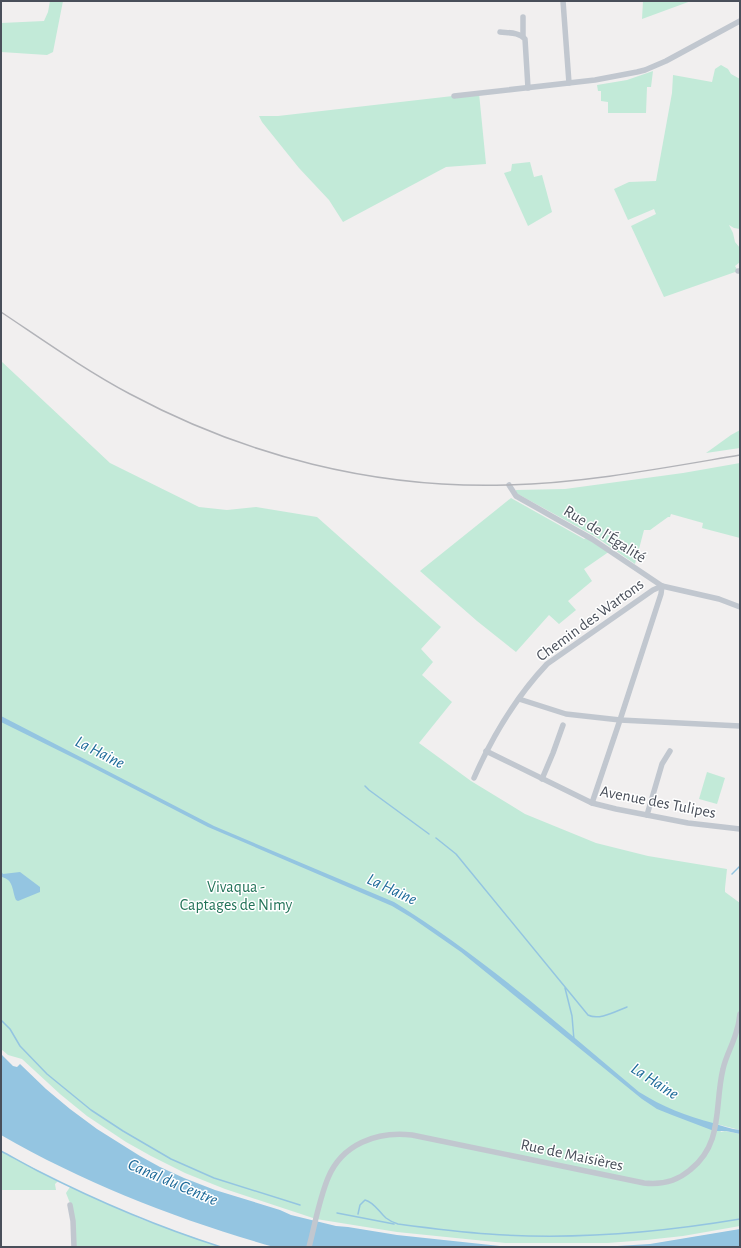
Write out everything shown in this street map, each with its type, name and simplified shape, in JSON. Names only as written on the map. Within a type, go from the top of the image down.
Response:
[{"type":"street","points":[[563,1],[569,83]]},
{"type":"street","points":[[523,17],[523,36],[525,39],[528,88]]},
{"type":"street","points":[[454,96],[595,80],[644,70],[666,61],[740,21]]},
{"type":"street","points":[[500,32],[514,33],[523,36]]},
{"type":"street","name":"Rue de l'Égalité","points":[[509,485],[516,496],[592,539],[662,586],[719,599],[740,607]]},
{"type":"street","points":[[592,803],[661,594],[662,586]]},
{"type":"street","name":"Chemin des Wartons","points":[[474,778],[494,737],[518,699],[535,676],[547,664],[653,590],[662,586]]},
{"type":"street","points":[[518,699],[566,714],[620,720],[740,726]]},
{"type":"street","points":[[542,779],[563,725]]},
{"type":"street","name":"Avenue des Tulipes","points":[[486,751],[592,803],[688,823],[740,829]]},
{"type":"street","points":[[647,815],[662,764],[670,751]]},
{"type":"street","name":"Rue de Maisières","points":[[310,1247],[323,1190],[328,1177],[346,1153],[359,1144],[378,1136],[395,1134],[412,1135],[644,1184],[660,1183],[676,1179],[693,1168],[703,1158],[709,1148],[714,1133],[722,1071],[737,1029],[740,1014]]},
{"type":"street","points":[[70,1205],[73,1221],[74,1247]]},
{"type":"green space","points":[[50,1],[63,1],[53,52],[47,55],[1,52],[1,23],[44,21],[48,12]]},
{"type":"green space","points":[[643,1],[691,1],[642,19]]},
{"type":"green space","points":[[721,65],[728,69],[731,74],[740,79],[740,229],[729,225],[735,242],[740,248],[740,262],[735,266],[738,271],[664,297],[631,226],[656,214],[654,209],[628,220],[614,189],[629,182],[656,181],[672,93],[673,75],[712,82],[715,69]]},
{"type":"green space","points":[[653,71],[651,87],[647,87],[646,113],[608,113],[608,102],[601,101],[601,91],[598,91],[597,85],[627,80]]},
{"type":"green space","points":[[479,93],[486,164],[446,167],[343,222],[329,200],[299,168],[262,122],[259,116],[278,116]]},
{"type":"green space","points":[[530,162],[534,177],[542,175],[552,212],[528,226],[504,173],[511,171],[512,164]]},
{"type":"green space","name":"Vivaqua - Captages de Nimy","points":[[1,361],[110,463],[199,507],[227,510],[256,507],[317,517],[441,627],[421,649],[433,662],[422,675],[452,702],[419,743],[471,781],[525,814],[596,843],[648,856],[727,869],[725,892],[740,903],[740,1130],[716,1124],[721,1132],[725,1131],[740,1134],[740,1226],[683,1236],[608,1243],[505,1243],[397,1232],[316,1219],[225,1189],[185,1173],[151,1156],[126,1142],[87,1116],[60,1094],[22,1059],[8,1055],[1,1049]]},
{"type":"green space","points":[[740,430],[740,448],[706,453],[731,435]]},
{"type":"green space","points":[[740,463],[740,538],[702,528],[703,523],[671,514],[670,517],[650,530],[644,530],[635,564],[596,537],[516,493],[516,490],[565,489],[683,473]]},
{"type":"green space","points":[[511,498],[584,539],[588,537],[610,551],[584,569],[592,581],[568,601],[576,610],[559,624],[549,615],[516,652],[477,621],[420,571]]},
{"type":"green space","points":[[707,772],[725,778],[717,804],[699,799]]},
{"type":"green space","points":[[1,1151],[58,1181],[55,1184],[56,1190],[1,1190]]},
{"type":"green space","points":[[70,1187],[141,1219],[221,1247],[74,1247],[70,1203],[66,1193]]},
{"type":"water","points":[[1,716],[214,826],[394,902],[458,945],[520,992],[639,1092],[666,1107],[684,1114],[740,1130],[740,1134],[726,1131],[714,1131],[657,1109],[642,1099],[461,952],[392,906],[208,827],[1,722]]},
{"type":"water","points":[[1,871],[3,874],[20,872],[40,887],[40,892],[18,901],[16,900],[11,883],[6,878],[1,878]]},
{"type":"water","name":"Canal du Centre","points":[[2,1055],[13,1066],[17,1067],[20,1064],[46,1089],[97,1129],[140,1156],[184,1178],[215,1190],[280,1210],[291,1215],[336,1226],[397,1235],[500,1246],[601,1247],[274,1247],[203,1225],[168,1213],[100,1185],[33,1153],[1,1135]]},
{"type":"water","points":[[740,1229],[740,1247],[601,1247],[650,1244]]},
{"type":"waterway","points":[[365,786],[429,834]]},
{"type":"waterway","points":[[436,838],[456,854],[588,1015],[592,1017],[602,1016],[627,1007]]},
{"type":"waterway","points":[[732,874],[740,866]]},
{"type":"waterway","points":[[565,988],[572,1016],[574,1040]]},
{"type":"waterway","points":[[1,1020],[10,1029],[20,1046],[47,1074],[91,1110],[123,1131],[171,1159],[214,1178],[300,1205]]},
{"type":"waterway","points":[[1,1151],[38,1171],[105,1203],[174,1231],[221,1247]]},
{"type":"waterway","points":[[358,1214],[360,1205],[365,1200],[374,1205],[386,1218],[398,1224],[443,1230],[520,1236],[583,1236],[614,1234],[677,1228],[740,1219]]},
{"type":"waterway","points":[[337,1213],[394,1224]]},
{"type":"railway","points":[[1,312],[97,375],[130,394],[174,416],[219,435],[265,451],[312,464],[360,474],[409,481],[458,485],[536,484],[624,474],[740,455]]},
{"type":"water label","name":"La Haine","points":[[100,752]]},
{"type":"water label","name":"La Haine","points":[[392,889]]},
{"type":"water label","name":"La Haine","points":[[655,1081]]}]
